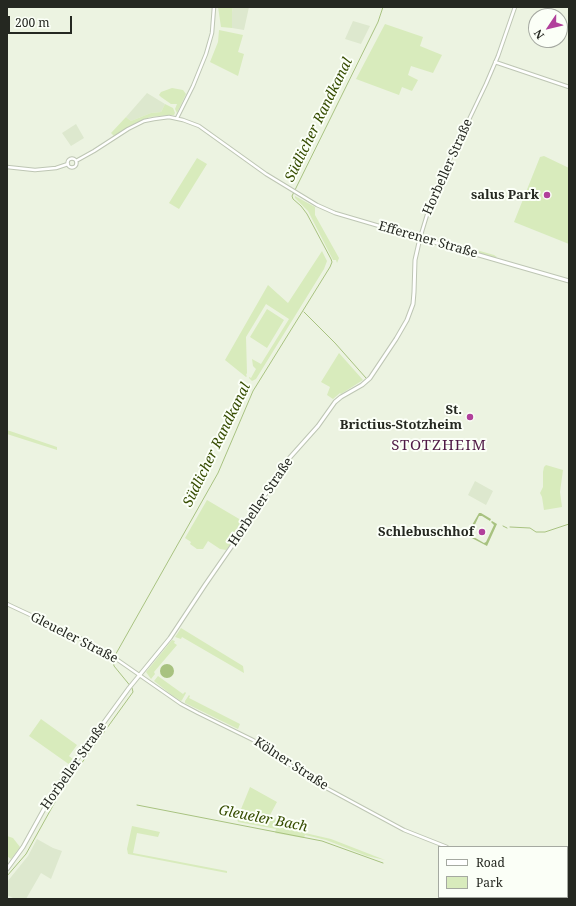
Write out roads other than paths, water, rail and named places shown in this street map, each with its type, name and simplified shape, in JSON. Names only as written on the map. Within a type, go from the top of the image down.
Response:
[{"type":"main road","name":"Efferener Straße","points":[[420,238],[569,281]]},
{"type":"main road","name":"Horbeller Straße","points":[[7,869],[23,847],[54,791],[132,684],[170,638],[243,530],[285,463],[318,426],[335,402],[362,385],[370,378],[396,339],[407,320],[413,304],[415,260],[420,238]]},
{"type":"street","points":[[68,164],[70,167],[74,167],[76,161],[128,129],[144,121],[161,118],[177,118],[193,86],[206,54],[212,33],[214,7]]},
{"type":"street","name":"Horbeller Straße","points":[[420,238],[426,214],[436,188],[495,62],[514,8]]},
{"type":"street","points":[[495,62],[569,87]]},
{"type":"street","name":"Efferener Straße","points":[[177,118],[199,126],[251,164],[296,193],[335,213],[420,238]]},
{"type":"street","points":[[7,167],[35,170],[56,168],[68,164],[68,161],[71,159],[76,161]]},
{"type":"street","name":"Gleueler Straße","points":[[7,604],[86,641],[140,674]]},
{"type":"street","name":"Kölner Straße","points":[[140,674],[181,704],[198,714],[253,740],[317,783],[404,830],[444,846]]},
{"type":"waterway","name":"Südlicher Randkanal","points":[[7,876],[26,854],[60,793],[133,692],[132,688],[114,666],[113,659],[218,473],[253,391],[330,267],[332,262],[331,259],[307,214],[292,196],[378,22],[383,7]]},
{"type":"waterway","points":[[304,312],[335,343],[366,378]]},
{"type":"waterway","points":[[510,527],[530,528],[536,532],[545,532],[569,524]]},
{"type":"waterway","points":[[503,526],[507,528]]},
{"type":"waterway","name":"Gleueler Bach","points":[[137,805],[322,841],[383,863]]},
{"type":"place","name":"salus Park","points":[[547,195]]},
{"type":"place","name":"St. Brictius-Stotzheim","points":[[470,417]]},
{"type":"place","name":"Schlebuschhof","points":[[482,532]]},
{"type":"district","name":"STOTZHEIM","points":[[439,446]]}]
